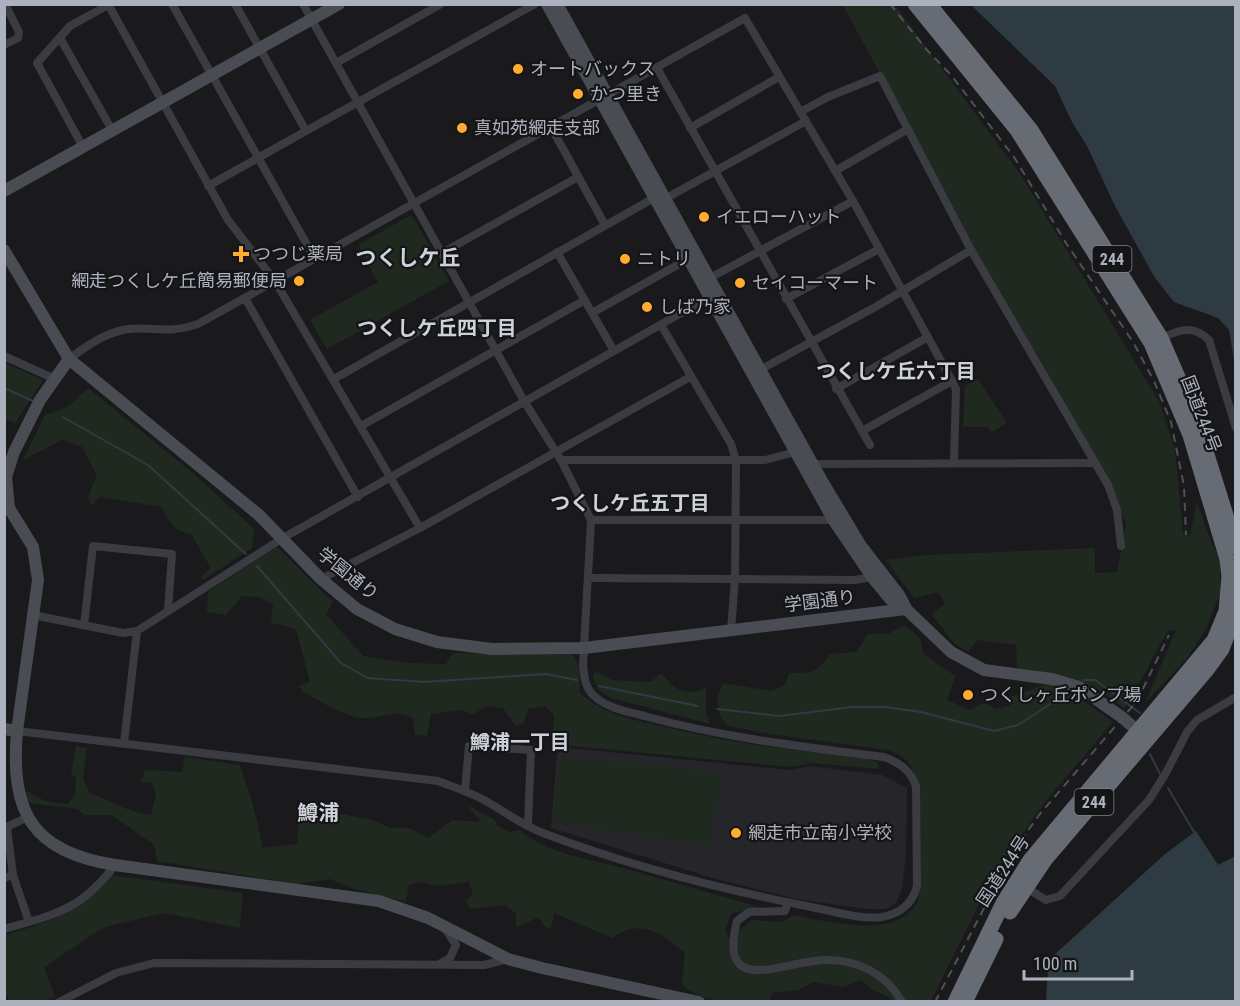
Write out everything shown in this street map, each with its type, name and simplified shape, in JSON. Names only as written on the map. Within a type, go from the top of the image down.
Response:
[{"type":"highway","name":"国道244号","points":[[915,4],[1017,130],[1156,340],[1190,435],[1227,559],[1226,611],[1214,640],[1142,736],[1021,884],[987,933],[955,1002]]},
{"type":"highway","name":"国道244号","points":[[929,4],[1030,130],[1156,340],[1195,416],[1236,547]]},
{"type":"highway","name":"国道244号","points":[[1142,736],[1215,659],[1228,637],[1236,612]]},
{"type":"highway","name":"国道244号","points":[[965,1002],[1021,884]]},
{"type":"street","points":[[4,45],[18,38],[19,32],[5,4]]},
{"type":"street","points":[[172,4],[315,259]]},
{"type":"street","points":[[235,4],[306,131]]},
{"type":"street","points":[[11,730],[438,780],[528,825],[577,846],[788,902],[874,917],[899,912],[914,897],[917,886],[916,800],[913,777],[899,763],[884,757],[760,742],[688,728],[607,704],[593,695],[585,683],[584,648],[591,520],[558,456],[524,401],[303,4]]},
{"type":"street","points":[[4,191],[339,4]]},
{"type":"street","points":[[336,63],[441,4]]},
{"type":"street","points":[[208,186],[535,4]]},
{"type":"street","points":[[547,4],[660,198],[872,577],[891,600],[906,609]]},
{"type":"street","points":[[557,4],[603,98]]},
{"type":"street","points":[[83,147],[36,63],[70,26],[109,5],[228,220],[275,281],[420,528]]},
{"type":"street","points":[[699,1002],[542,969],[508,959],[444,926],[403,908],[379,901],[92,861],[65,851],[43,835],[28,817],[18,795],[11,730],[38,580],[38,565],[33,547],[9,508],[5,477],[22,434],[69,358],[112,334],[138,329],[181,330],[198,324],[745,18],[853,201],[956,389],[954,462]]},
{"type":"street","points":[[60,38],[112,130]]},
{"type":"street","points":[[657,68],[810,343],[870,445]]},
{"type":"street","points":[[800,112],[828,97],[879,76],[971,250],[1108,485],[1117,510],[1121,546]]},
{"type":"street","points":[[690,128],[779,77]]},
{"type":"street","points":[[334,379],[605,225],[715,172],[806,121]]},
{"type":"street","points":[[551,127],[605,225]]},
{"type":"street","points":[[835,171],[908,129]]},
{"type":"street","points":[[442,254],[578,177]]},
{"type":"street","points":[[660,198],[688,259],[705,281]]},
{"type":"street","points":[[705,281],[853,201]]},
{"type":"street","points":[[786,299],[879,249]]},
{"type":"street","name":"学園通り","points":[[4,250],[69,358],[226,487],[283,538],[321,579],[357,609],[416,637],[492,649],[584,648],[906,609]]},
{"type":"street","points":[[757,372],[902,292],[971,250]]},
{"type":"street","points":[[557,252],[614,351]]},
{"type":"street","points":[[592,313],[688,259]]},
{"type":"street","points":[[33,615],[123,633],[137,631],[283,538],[713,295]]},
{"type":"street","points":[[245,298],[358,496]]},
{"type":"street","points":[[361,426],[585,300]]},
{"type":"street","points":[[661,325],[730,444],[736,460],[735,579],[731,630]]},
{"type":"street","points":[[1156,340],[1186,329],[1194,329],[1209,340],[1236,428]]},
{"type":"street","points":[[836,389],[928,337]]},
{"type":"street","points":[[4,356],[55,379]]},
{"type":"street","points":[[321,579],[558,456],[690,377]]},
{"type":"street","points":[[862,431],[952,381]]},
{"type":"street","points":[[558,456],[774,460],[800,450]]},
{"type":"street","points":[[808,465],[954,462],[1094,463]]},
{"type":"street","points":[[838,519],[906,609],[951,652],[967,662],[1002,674],[1052,679],[1078,687],[1123,718],[1142,736]]},
{"type":"street","points":[[591,520],[736,522],[838,519]]},
{"type":"street","points":[[84,625],[93,546],[172,554],[168,611]]},
{"type":"street","points":[[589,578],[855,580],[872,577]]},
{"type":"street","points":[[124,743],[137,631]]},
{"type":"street","points":[[1021,884],[1046,900],[1060,896],[1149,800],[1197,720],[1236,697]]},
{"type":"street","points":[[465,792],[469,746],[531,750],[528,825]]},
{"type":"street","points":[[28,817],[6,828],[9,877],[29,922]]},
{"type":"street","points":[[4,929],[71,907],[93,893],[115,865]]},
{"type":"street","points":[[788,902],[785,911],[749,912],[737,921],[732,949],[740,964],[753,970],[767,971],[816,961],[846,962],[880,976],[896,991],[902,1002]]},
{"type":"street","points":[[441,963],[450,958],[456,945],[444,926]]},
{"type":"street","points":[[59,1002],[116,973],[154,963],[484,965],[508,959]]},
{"type":"shaded area","points":[[971,5],[1235,5],[1235,366],[1229,330],[1218,318],[1174,302],[1155,278],[1115,206],[1055,86]]},
{"type":"shaded area","name":"網走市立南小学校","points":[[569,748],[790,770],[810,766],[882,775],[907,788],[906,854],[902,889],[896,903],[886,909],[867,909],[796,899],[716,879],[551,828],[557,753]]},
{"type":"shaded area","points":[[1196,831],[1218,865],[1235,856],[1235,1001],[1046,1001],[1048,970],[1053,956],[1165,854]]},
{"type":"green space","points":[[843,5],[895,5],[1020,174],[1159,401],[1175,450],[1183,534],[1190,536],[1197,502],[1213,547],[1221,557],[1220,594],[1207,627],[1188,657],[1145,703],[1176,630],[1168,630],[1125,709],[1099,691],[1074,680],[1048,673],[1017,669],[1016,645],[977,640],[968,652],[954,643],[932,615],[945,603],[938,592],[914,598],[886,560],[926,555],[1095,548],[1095,573],[1117,572],[1126,524],[1110,485],[1038,356],[1007,310]]},
{"type":"green space","points":[[409,216],[413,217],[449,281],[327,349],[310,320],[378,282],[358,245]]},
{"type":"green space","points":[[5,363],[43,380],[15,423],[5,419]]},
{"type":"green space","points":[[978,379],[1007,423],[992,432],[988,427],[963,427],[965,386]]},
{"type":"green space","points":[[88,388],[194,474],[254,529],[252,548],[203,580],[200,577],[211,568],[191,534],[180,531],[173,525],[162,507],[100,497],[91,506],[88,497],[97,475],[82,447],[62,440],[23,460],[45,415],[68,407]]},
{"type":"green space","points":[[277,547],[333,602],[326,614],[363,656],[407,663],[446,664],[453,653],[573,655],[579,667],[580,693],[611,712],[716,738],[860,757],[878,762],[878,769],[812,763],[791,767],[552,744],[554,715],[545,706],[528,709],[524,723],[516,726],[503,708],[487,706],[472,715],[462,710],[431,714],[427,736],[415,735],[413,718],[406,715],[355,717],[332,708],[303,692],[299,686],[310,682],[296,629],[271,623],[273,605],[259,597],[242,596],[226,615],[207,612],[208,592]]},
{"type":"green space","points":[[904,625],[920,638],[923,653],[955,676],[947,700],[970,710],[984,703],[996,709],[1009,706],[1010,697],[1050,683],[1074,694],[1113,722],[1045,802],[994,874],[931,1001],[891,1001],[890,998],[871,989],[861,980],[843,987],[813,982],[798,990],[772,993],[769,1001],[711,999],[691,991],[682,984],[685,952],[650,930],[633,929],[612,938],[554,913],[551,929],[544,926],[539,917],[516,927],[516,914],[506,905],[470,909],[466,901],[473,894],[469,882],[439,886],[420,882],[409,885],[406,902],[351,888],[330,879],[297,884],[157,861],[154,845],[112,815],[84,815],[78,809],[28,803],[22,792],[27,791],[45,801],[68,804],[75,794],[76,777],[71,775],[76,746],[87,748],[83,778],[89,792],[120,806],[151,815],[156,795],[152,783],[141,782],[145,770],[182,772],[185,757],[240,765],[256,817],[262,848],[297,844],[299,819],[330,819],[336,813],[372,820],[390,828],[409,828],[429,838],[452,820],[481,822],[467,805],[495,820],[497,825],[509,832],[520,830],[556,850],[761,908],[732,913],[725,930],[729,938],[752,920],[782,922],[794,915],[852,925],[882,924],[906,915],[918,901],[920,856],[918,813],[914,777],[910,764],[901,756],[887,750],[728,726],[720,716],[717,697],[723,683],[771,691],[785,685],[789,673],[813,671],[830,654],[856,652],[868,634],[890,633]]},
{"type":"green space","points":[[595,671],[612,680],[651,682],[661,673],[676,688],[686,692],[706,688],[706,713],[710,724],[611,698],[599,690],[593,677]]},
{"type":"green space","points":[[560,756],[724,773],[709,846],[553,823]]},
{"type":"green space","points":[[112,875],[243,893],[240,928],[164,913],[104,927],[44,967],[55,997],[44,1001],[9,1001],[5,993],[5,935],[64,914],[88,898]]},
{"type":"waterway","points":[[4,388],[33,401]]},
{"type":"waterway","points":[[63,417],[148,465],[246,554]]},
{"type":"waterway","points":[[257,566],[341,663],[368,678],[424,682],[546,674],[577,680]]},
{"type":"waterway","points":[[1083,680],[1095,680],[1140,713]]},
{"type":"waterway","points":[[599,686],[698,706]]},
{"type":"waterway","points":[[717,709],[779,716],[852,707],[885,707],[921,712],[994,731],[1018,725],[1067,693]]},
{"type":"waterway","points":[[1150,754],[1161,776]]},
{"type":"waterway","points":[[1168,788],[1194,832]]},
{"type":"railway","points":[[890,4],[926,49],[951,75],[1014,157],[1066,243],[1133,342],[1154,381],[1171,422],[1184,486],[1186,535]]},
{"type":"railway","points":[[935,1002],[1015,849],[1039,815],[1137,701],[1169,635]]},
{"type":"place","name":"オートバックス","points":[[518,69]]},
{"type":"place","name":"かつ里き","points":[[578,94]]},
{"type":"place","name":"真如苑網走支部","points":[[462,128]]},
{"type":"place","name":"イエローハット","points":[[704,217]]},
{"type":"place","name":"つつじ薬局","points":[[241,254]]},
{"type":"place","name":"ニトリ","points":[[625,259]]},
{"type":"place","name":"網走つくしケ丘簡易郵便局","points":[[299,281]]},
{"type":"place","name":"セイコーマート","points":[[740,283]]},
{"type":"place","name":"しば乃家","points":[[647,307]]},
{"type":"place","name":"つくしヶ丘ポンプ場","points":[[968,695]]},
{"type":"place","name":"網走市立南小学校","points":[[736,833]]},
{"type":"district","name":"つくしケ丘","points":[[408,258]]},
{"type":"district","name":"つくしケ丘四丁目","points":[[437,328]]},
{"type":"district","name":"つくしケ丘六丁目","points":[[896,371]]},
{"type":"district","name":"つくしケ丘五丁目","points":[[630,503]]},
{"type":"district","name":"鱒浦一丁目","points":[[520,742]]},
{"type":"district","name":"鱒浦","points":[[318,813]]}]
